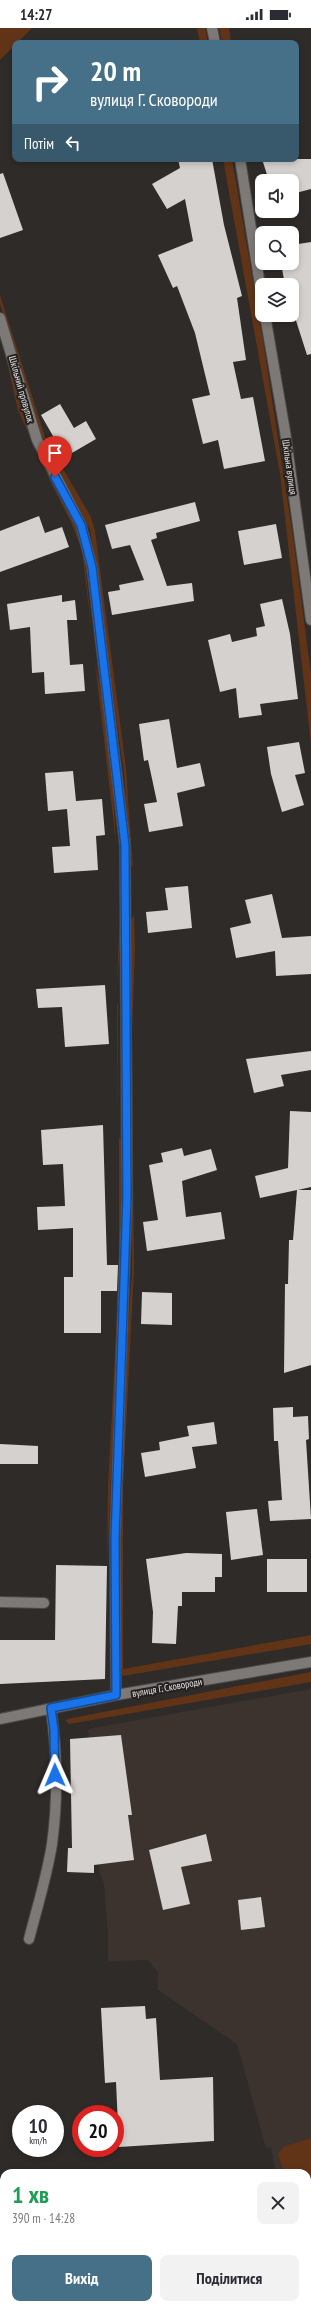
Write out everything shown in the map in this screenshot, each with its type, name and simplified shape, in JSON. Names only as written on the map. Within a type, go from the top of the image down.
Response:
[{"type":"street","points":[[212,28],[214,40]]},
{"type":"street","points":[[240,162],[259,278]]},
{"type":"street","name":"Шкільний провулок","points":[[0,318],[37,440],[81,525],[87,542],[92,567],[125,845],[127,1196],[115,1539],[116,1695]]},
{"type":"street","name":"Шкільна вулиця","points":[[265,322],[285,431],[311,620]]},
{"type":"street","points":[[0,1602],[44,1603]]},
{"type":"street","name":"вулиця Г. Сковороди","points":[[0,1718],[116,1695],[311,1662]]},
{"type":"street","points":[[29,1939],[52,1844],[55,1790],[54,1730],[51,1708]]},
{"type":"shaded area","points":[[0,28],[32,28],[20,40],[12,40],[12,48],[0,60]]},
{"type":"shaded area","points":[[197,28],[205,28],[207,40],[199,40]]},
{"type":"shaded area","points":[[219,28],[229,28],[231,40],[221,40]]},
{"type":"shaded area","points":[[224,162],[233,162],[255,293],[255,322],[260,322],[293,537],[311,674],[311,744],[280,474]]},
{"type":"shaded area","points":[[0,295],[46,440],[91,517],[95,531],[126,768],[133,868],[130,861],[124,773],[90,529],[42,442],[0,304]]},
{"type":"shaded area","points":[[0,332],[20,406],[39,452],[72,516],[84,552],[92,635],[82,550],[71,522],[53,487],[18,410]]},
{"type":"shaded area","points":[[95,662],[110,740],[116,843]]},
{"type":"shaded area","points":[[118,871],[122,924],[117,982],[120,913]]},
{"type":"shaded area","points":[[134,915],[135,949],[132,1032],[134,1270],[123,1488],[123,1669],[311,1635],[311,1644],[123,1676],[121,1673],[120,1522],[127,1338],[132,1272],[130,922]]},
{"type":"shaded area","points":[[117,1003],[118,1006],[118,1123]]},
{"type":"shaded area","points":[[119,1137],[121,1140],[122,1263],[119,1275]]},
{"type":"shaded area","points":[[118,1295],[119,1298],[107,1566],[108,1486]]},
{"type":"shaded area","points":[[311,1672],[311,1682],[69,1724],[66,1721],[67,1719]]},
{"type":"shaded area","points":[[311,1689],[311,2169],[275,2169],[271,2147],[266,2148],[237,2044],[158,1990],[158,1972],[148,1960],[108,1961],[108,1932],[104,1884],[100,1873],[88,1729]]},
{"type":"shaded area","points":[[311,2138],[311,2169],[283,2169],[278,2154],[283,2147]]},
{"type":"building","points":[[299,159],[311,159],[311,189],[299,192],[299,174],[267,174],[263,162],[299,162]]},
{"type":"building","points":[[179,162],[213,162],[224,225],[242,296],[237,298],[246,360],[233,362],[241,399],[253,397],[265,461],[224,469],[218,440],[203,444],[192,399],[210,395],[195,333],[177,286],[173,288],[158,255],[193,241],[185,199],[167,209],[152,184],[180,168]]},
{"type":"building","points":[[3,173],[23,230],[0,238],[0,174]]},
{"type":"building","points":[[311,242],[311,354],[307,355],[296,322],[299,322],[299,278],[284,278],[282,270],[299,270],[299,244]]},
{"type":"building","points":[[60,404],[74,428],[86,421],[96,439],[65,457],[41,415]]},
{"type":"building","points":[[195,502],[200,521],[156,533],[157,538],[151,540],[167,586],[192,583],[194,601],[112,615],[108,592],[120,590],[119,585],[144,580],[130,545],[112,549],[105,525]]},
{"type":"building","points":[[39,516],[45,533],[62,527],[69,547],[0,572],[0,531]]},
{"type":"building","points":[[276,524],[282,558],[244,565],[238,531]]},
{"type":"building","points":[[62,595],[62,602],[75,600],[77,620],[67,620],[70,665],[83,664],[85,691],[45,694],[44,672],[32,673],[30,627],[10,630],[7,604]]},
{"type":"building","points":[[282,599],[290,634],[298,699],[260,704],[262,715],[239,718],[236,688],[220,692],[208,640],[230,634],[232,642],[257,636],[256,628],[265,626],[260,604]]},
{"type":"building","points":[[169,719],[177,768],[200,763],[205,786],[177,793],[183,826],[149,832],[144,804],[157,802],[148,760],[144,761],[139,724]]},
{"type":"building","points":[[299,742],[305,773],[295,775],[304,805],[282,812],[271,774],[267,747]]},
{"type":"building","points":[[73,771],[76,801],[102,799],[105,835],[96,836],[98,870],[54,873],[52,847],[70,846],[67,809],[48,811],[45,773]]},
{"type":"building","points":[[188,886],[192,928],[148,933],[146,912],[168,910],[165,888]]},
{"type":"building","points":[[272,894],[282,938],[311,936],[311,974],[276,976],[275,951],[236,958],[230,928],[251,923],[245,900]]},
{"type":"building","points":[[105,985],[109,1044],[65,1047],[62,1007],[38,1008],[36,989]]},
{"type":"building","points":[[311,1051],[311,1070],[281,1075],[284,1086],[254,1093],[246,1059]]},
{"type":"building","points":[[290,1111],[311,1112],[311,1187],[298,1190],[311,1190],[311,1365],[284,1373],[285,1284],[288,1284],[289,1240],[293,1240],[297,1190],[260,1198],[255,1176],[288,1168]]},
{"type":"building","points":[[103,1125],[107,1265],[118,1265],[117,1291],[101,1291],[101,1333],[64,1333],[64,1277],[73,1277],[73,1228],[38,1230],[37,1207],[65,1206],[63,1164],[43,1165],[41,1130]]},
{"type":"building","points":[[182,1148],[184,1156],[211,1149],[217,1170],[182,1181],[186,1217],[221,1212],[225,1239],[147,1251],[143,1222],[158,1220],[149,1165],[163,1162],[161,1153]]},
{"type":"building","points":[[142,1292],[172,1293],[172,1325],[141,1324]]},
{"type":"building","points":[[293,1407],[293,1417],[308,1416],[309,1439],[306,1440],[311,1519],[270,1521],[268,1501],[282,1500],[278,1441],[274,1441],[273,1408]]},
{"type":"building","points":[[214,1422],[217,1444],[192,1447],[196,1468],[145,1477],[141,1453],[160,1450],[159,1442],[189,1436],[187,1426]]},
{"type":"building","points":[[0,1444],[38,1446],[38,1464],[0,1464]]},
{"type":"building","points":[[257,1509],[263,1555],[231,1560],[226,1512]]},
{"type":"building","points":[[186,1553],[222,1554],[222,1577],[215,1577],[215,1592],[182,1592],[182,1606],[178,1606],[176,1644],[152,1643],[153,1612],[146,1559]]},
{"type":"building","points":[[267,1559],[307,1559],[307,1592],[267,1592]]},
{"type":"building","points":[[56,1565],[107,1566],[105,1679],[0,1684],[0,1640],[55,1640]]},
{"type":"building","points":[[121,1735],[132,1815],[128,1815],[134,1860],[94,1865],[94,1873],[67,1872],[68,1848],[72,1848],[70,1739]]},
{"type":"building","points":[[206,1834],[212,1861],[181,1867],[190,1904],[163,1910],[149,1850]]},
{"type":"building","points":[[261,1897],[265,1927],[241,1930],[238,1900]]},
{"type":"building","points":[[145,2006],[146,2019],[156,2018],[160,2080],[213,2077],[214,2141],[124,2147],[124,2105],[117,2105],[116,2082],[105,2083],[101,2008]]},
{"type":"route","points":[[55,477],[81,525],[87,542],[92,567],[125,845],[127,1196],[115,1539],[116,1695],[51,1708],[54,1730],[55,1775]]}]
